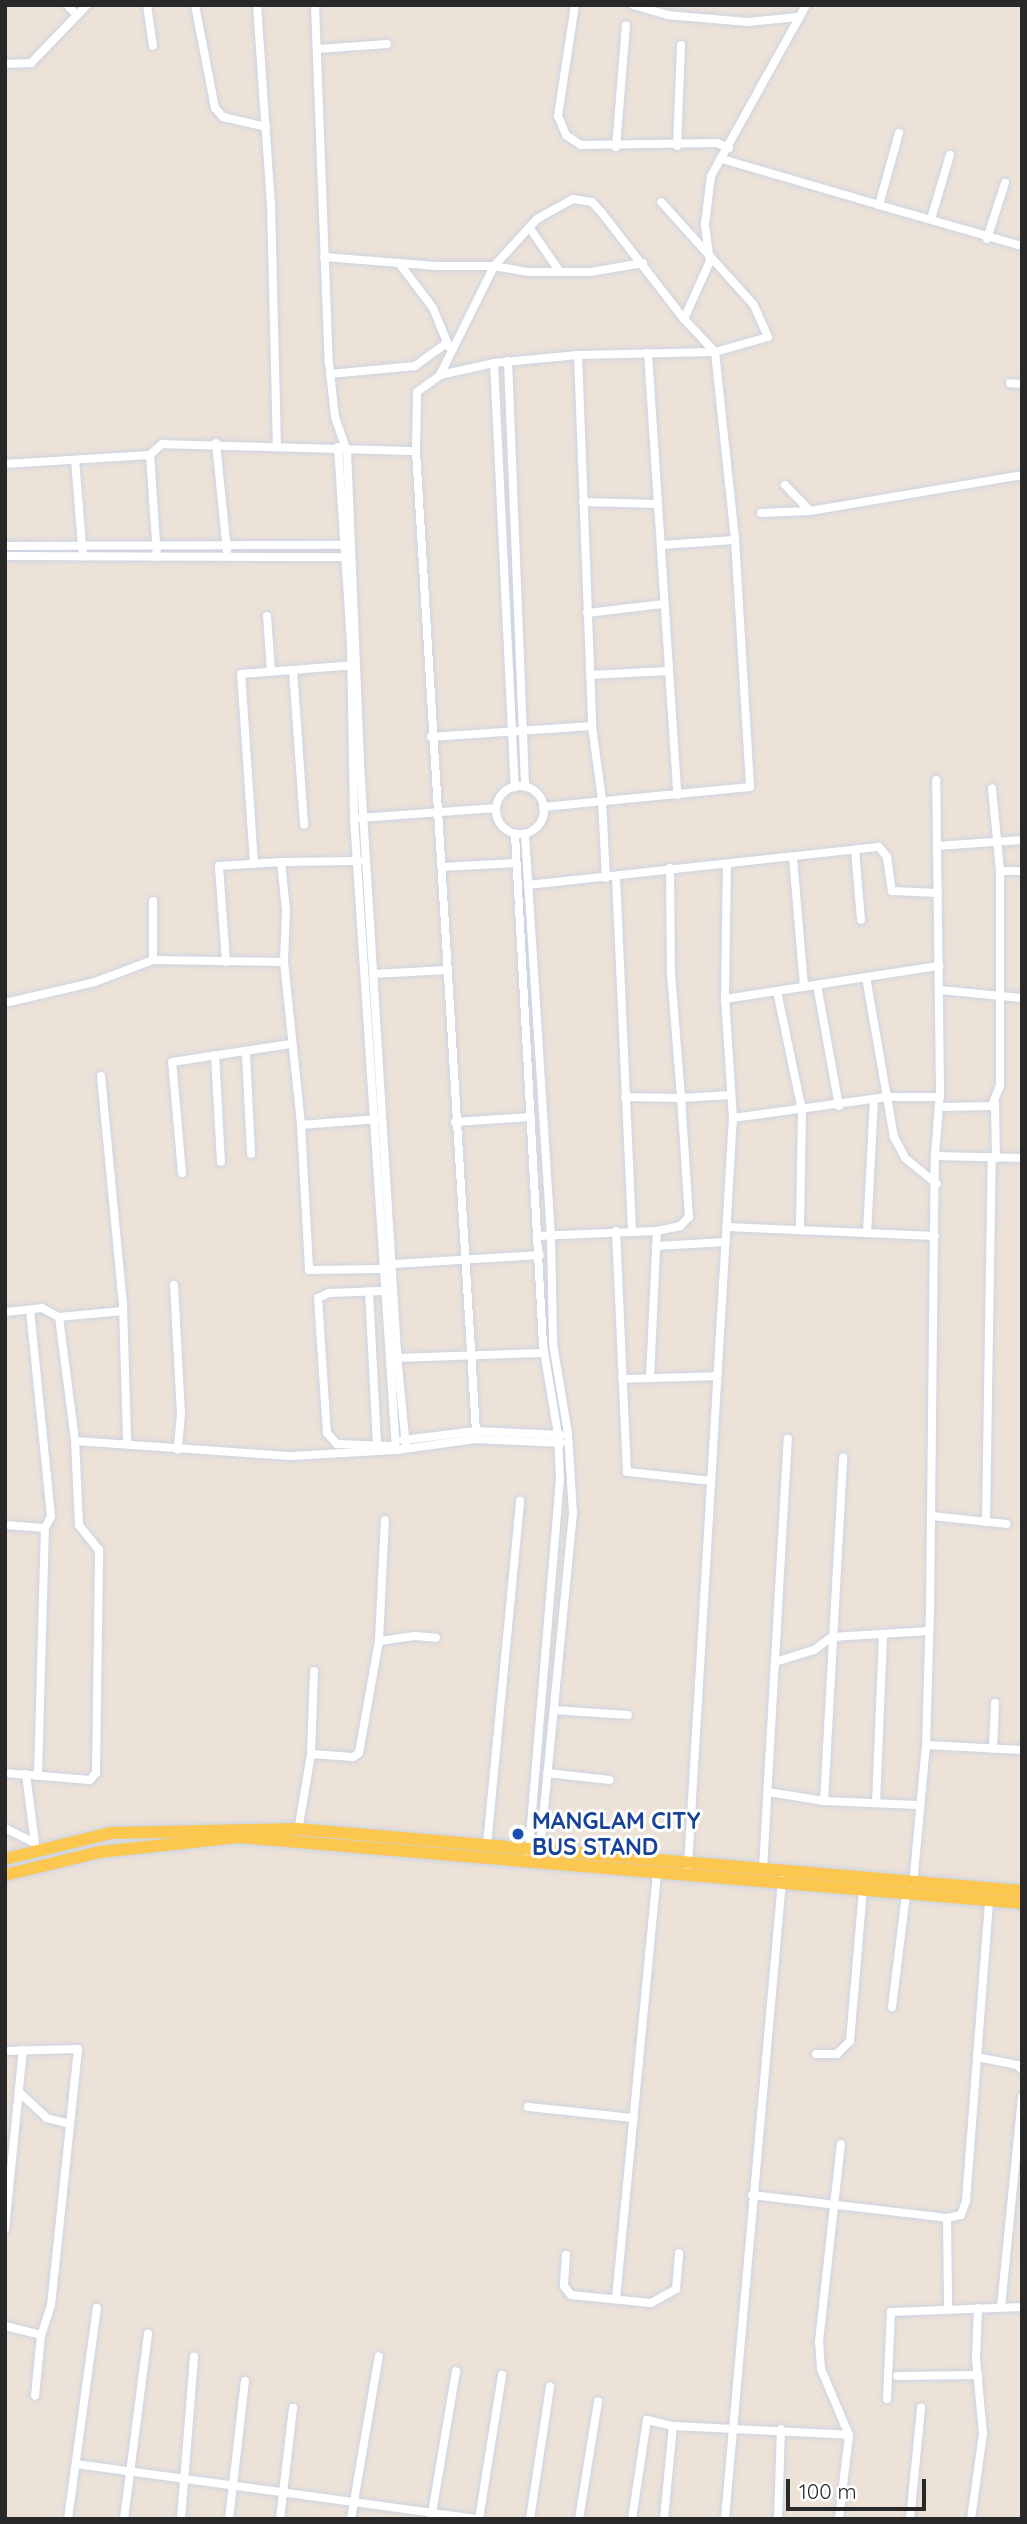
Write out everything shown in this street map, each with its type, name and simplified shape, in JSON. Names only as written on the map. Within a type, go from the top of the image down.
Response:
[{"type":"main road","points":[[5,1859],[33,1846],[110,1833],[298,1834],[488,1845],[763,1868],[989,1901],[1022,1903]]},
{"type":"main road","points":[[5,1875],[148,1844],[298,1834],[533,1863],[863,1891],[1022,1891]]},
{"type":"street","points":[[67,5],[76,14]]},
{"type":"street","points":[[5,64],[31,63],[87,5]]},
{"type":"street","points":[[147,5],[153,46]]},
{"type":"street","points":[[195,5],[215,108],[223,117],[266,127]]},
{"type":"street","points":[[257,5],[266,127],[277,447]]},
{"type":"street","points":[[315,5],[330,374],[341,440],[347,451],[355,556],[354,818],[362,861],[374,974],[380,1119],[381,1269],[394,1358]]},
{"type":"street","points":[[575,5],[558,116],[561,127],[581,145],[616,147],[717,143],[729,148]]},
{"type":"street","points":[[633,5],[667,15],[748,22],[799,17]]},
{"type":"street","points":[[684,319],[710,261],[705,195],[806,5]]},
{"type":"street","points":[[616,147],[626,25]]},
{"type":"street","points":[[318,49],[387,44]]},
{"type":"street","points":[[677,146],[681,45]]},
{"type":"street","points":[[879,205],[899,133]]},
{"type":"street","points":[[931,219],[950,155]]},
{"type":"street","points":[[722,159],[931,219],[987,239],[1022,246]]},
{"type":"street","points":[[987,239],[1005,183]]},
{"type":"street","points":[[440,375],[449,347],[494,266],[529,227],[550,209],[584,199],[603,213],[684,319],[715,352],[735,540],[750,787],[543,807]]},
{"type":"street","points":[[476,1431],[469,1356],[439,813],[431,737],[416,451],[417,392],[440,375],[494,363],[578,355],[715,352],[768,337],[753,304],[710,261],[660,202]]},
{"type":"street","points":[[529,227],[560,272]]},
{"type":"street","points":[[324,257],[560,272],[643,263]]},
{"type":"street","points":[[399,262],[433,308],[449,347]]},
{"type":"street","points":[[330,374],[415,366],[449,347]]},
{"type":"street","points":[[648,353],[677,795]]},
{"type":"street","points":[[578,355],[592,726],[602,800],[606,878]]},
{"type":"street","points":[[508,361],[517,731]]},
{"type":"street","points":[[494,363],[520,787]]},
{"type":"street","points":[[1010,383],[1022,384]]},
{"type":"street","points":[[341,440],[336,451],[354,665],[364,818],[362,861],[380,1119],[394,1264],[394,1358],[400,1445]]},
{"type":"street","points":[[216,443],[229,558]]},
{"type":"street","points":[[5,464],[150,455],[162,444],[216,443],[336,451],[416,451]]},
{"type":"street","points":[[150,455],[157,557]]},
{"type":"street","points":[[75,460],[85,543],[83,557]]},
{"type":"street","points":[[761,513],[810,510],[1022,475]]},
{"type":"street","points":[[785,485],[810,510]]},
{"type":"street","points":[[583,502],[659,504]]},
{"type":"street","points":[[661,545],[735,540]]},
{"type":"street","points":[[5,546],[85,543],[227,548],[353,544]]},
{"type":"street","points":[[5,556],[355,556]]},
{"type":"street","points":[[587,613],[664,604]]},
{"type":"street","points":[[267,616],[271,671]]},
{"type":"street","points":[[254,863],[241,674],[354,665]]},
{"type":"street","points":[[293,670],[304,825]]},
{"type":"street","points":[[590,675],[668,671]]},
{"type":"street","points":[[431,737],[592,726]]},
{"type":"street","points":[[892,2007],[910,1890],[926,1745],[937,1184],[935,1156],[939,1102],[936,780]]},
{"type":"street","points":[[520,787],[537,794],[543,807],[539,824],[525,834],[515,834],[500,824],[496,808],[502,794],[520,787]]},
{"type":"street","points":[[986,1522],[995,1103],[1001,1077],[1000,871],[992,788]]},
{"type":"street","points":[[354,818],[496,808]]},
{"type":"street","points":[[515,834],[544,1353],[563,1439],[535,1849]]},
{"type":"street","points":[[525,834],[551,1235],[553,1344],[573,1513],[547,1773],[533,1863]]},
{"type":"street","points":[[937,846],[1022,840]]},
{"type":"street","points":[[528,885],[879,847],[885,852],[892,891],[938,893]]},
{"type":"street","points":[[855,850],[861,920]]},
{"type":"street","points":[[793,858],[804,987]]},
{"type":"street","points":[[226,962],[219,866],[362,861]]},
{"type":"street","points":[[281,862],[286,910],[284,962],[290,1045],[301,1125],[309,1270],[381,1269],[394,1264],[540,1255]]},
{"type":"street","points":[[442,867],[516,863]]},
{"type":"street","points":[[687,1876],[733,1118],[725,999],[727,863]]},
{"type":"street","points":[[537,1236],[657,1231],[680,1226],[689,1217],[671,973],[670,868]]},
{"type":"street","points":[[1000,871],[1022,871]]},
{"type":"street","points":[[616,877],[632,1231]]},
{"type":"street","points":[[153,901],[153,960]]},
{"type":"street","points":[[5,1003],[95,982],[153,960],[284,962]]},
{"type":"street","points":[[725,999],[939,966]]},
{"type":"street","points":[[374,974],[447,970]]},
{"type":"street","points":[[866,977],[887,1097],[900,1149],[937,1184]]},
{"type":"street","points":[[817,985],[839,1106]]},
{"type":"street","points":[[940,990],[1022,998]]},
{"type":"street","points":[[777,991],[802,1111],[800,1230]]},
{"type":"street","points":[[182,1173],[172,1062],[215,1055],[246,1054],[290,1045]]},
{"type":"street","points":[[246,1054],[251,1154]]},
{"type":"street","points":[[215,1055],[221,1162]]},
{"type":"street","points":[[101,1076],[123,1311],[127,1441]]},
{"type":"street","points":[[625,1097],[730,1095]]},
{"type":"street","points":[[733,1118],[839,1106],[887,1097],[988,1107],[995,1103]]},
{"type":"street","points":[[867,1233],[874,1099]]},
{"type":"street","points":[[455,1122],[530,1117]]},
{"type":"street","points":[[301,1125],[380,1119]]},
{"type":"street","points":[[935,1156],[1022,1158]]},
{"type":"street","points":[[727,1227],[934,1236]]},
{"type":"street","points":[[616,1231],[627,1472],[711,1480]]},
{"type":"street","points":[[650,1378],[657,1231]]},
{"type":"street","points":[[656,1247],[726,1242]]},
{"type":"street","points":[[174,1284],[178,1450]]},
{"type":"street","points":[[369,1291],[377,1445]]},
{"type":"street","points":[[383,1291],[329,1293],[318,1298],[327,1433],[337,1444],[400,1445],[476,1431],[563,1439]]},
{"type":"street","points":[[5,1312],[42,1308],[60,1317],[123,1311]]},
{"type":"street","points":[[30,1310],[51,1516],[45,1528],[37,1776]]},
{"type":"street","points":[[5,1773],[90,1780],[96,1773],[99,1550],[79,1525],[75,1441],[60,1317]]},
{"type":"street","points":[[394,1358],[544,1353]]},
{"type":"street","points":[[622,1379],[717,1376]]},
{"type":"street","points":[[75,1441],[127,1441],[178,1450],[292,1456],[476,1439],[563,1439]]},
{"type":"street","points":[[763,1868],[788,1439]]},
{"type":"street","points":[[824,1801],[844,1458]]},
{"type":"street","points":[[488,1845],[520,1501]]},
{"type":"street","points":[[931,1516],[1007,1524]]},
{"type":"street","points":[[311,1754],[353,1757],[359,1752],[379,1641],[385,1521]]},
{"type":"street","points":[[5,1525],[45,1528]]},
{"type":"street","points":[[775,1662],[814,1650],[832,1637],[929,1631]]},
{"type":"street","points":[[876,1803],[883,1633]]},
{"type":"street","points":[[379,1641],[415,1636],[436,1638]]},
{"type":"street","points":[[298,1834],[311,1754],[314,1671]]},
{"type":"street","points":[[993,1749],[995,1703]]},
{"type":"street","points":[[554,1710],[628,1715]]},
{"type":"street","points":[[926,1745],[1022,1751]]},
{"type":"street","points":[[547,1773],[610,1780]]},
{"type":"street","points":[[26,1774],[33,1846]]},
{"type":"street","points":[[768,1792],[824,1801],[918,1805]]},
{"type":"street","points":[[5,1828],[33,1846]]},
{"type":"street","points":[[725,2519],[783,1870]]},
{"type":"street","points":[[616,2299],[657,1874]]},
{"type":"street","points":[[816,2054],[837,2054],[850,2041],[863,1891]]},
{"type":"street","points":[[752,2195],[947,2218],[961,2215],[966,2201],[989,1901]]},
{"type":"street","points":[[5,2051],[78,2049],[51,2305],[41,2335],[36,2396]]},
{"type":"street","points":[[5,2229],[23,2050]]},
{"type":"street","points":[[977,2057],[1017,2065],[1022,2070]]},
{"type":"street","points":[[19,2092],[47,2118],[70,2124]]},
{"type":"street","points":[[1001,2307],[1022,2097]]},
{"type":"street","points":[[528,2107],[633,2118]]},
{"type":"street","points":[[839,2519],[849,2435],[821,2368],[819,2342],[841,2144]]},
{"type":"street","points":[[947,2218],[948,2306]]},
{"type":"street","points":[[566,2255],[566,2291],[652,2303],[670,2295],[676,2289],[679,2253]]},
{"type":"street","points":[[887,2399],[891,2312],[948,2306],[1022,2306]]},
{"type":"street","points":[[68,2519],[97,2308]]},
{"type":"street","points":[[971,2519],[983,2434],[978,2375],[978,2308]]},
{"type":"street","points":[[5,2326],[41,2335]]},
{"type":"street","points":[[124,2519],[148,2334]]},
{"type":"street","points":[[351,2519],[379,2356]]},
{"type":"street","points":[[181,2519],[186,2488],[182,2478],[194,2357]]},
{"type":"street","points":[[431,2516],[456,2371]]},
{"type":"street","points":[[76,2463],[354,2502],[431,2516],[478,2519],[502,2375]]},
{"type":"street","points":[[897,2376],[978,2375]]},
{"type":"street","points":[[229,2519],[245,2381]]},
{"type":"street","points":[[530,2519],[550,2387]]},
{"type":"street","points":[[579,2519],[598,2402]]},
{"type":"street","points":[[280,2519],[293,2408]]},
{"type":"street","points":[[910,2519],[921,2408]]},
{"type":"street","points":[[632,2519],[647,2420],[673,2426],[734,2430],[781,2429],[849,2435]]},
{"type":"street","points":[[664,2519],[673,2426]]},
{"type":"street","points":[[778,2519],[781,2429]]},
{"type":"place","name":"MANGLAM CITY BUS STAND","points":[[518,1834]]}]
